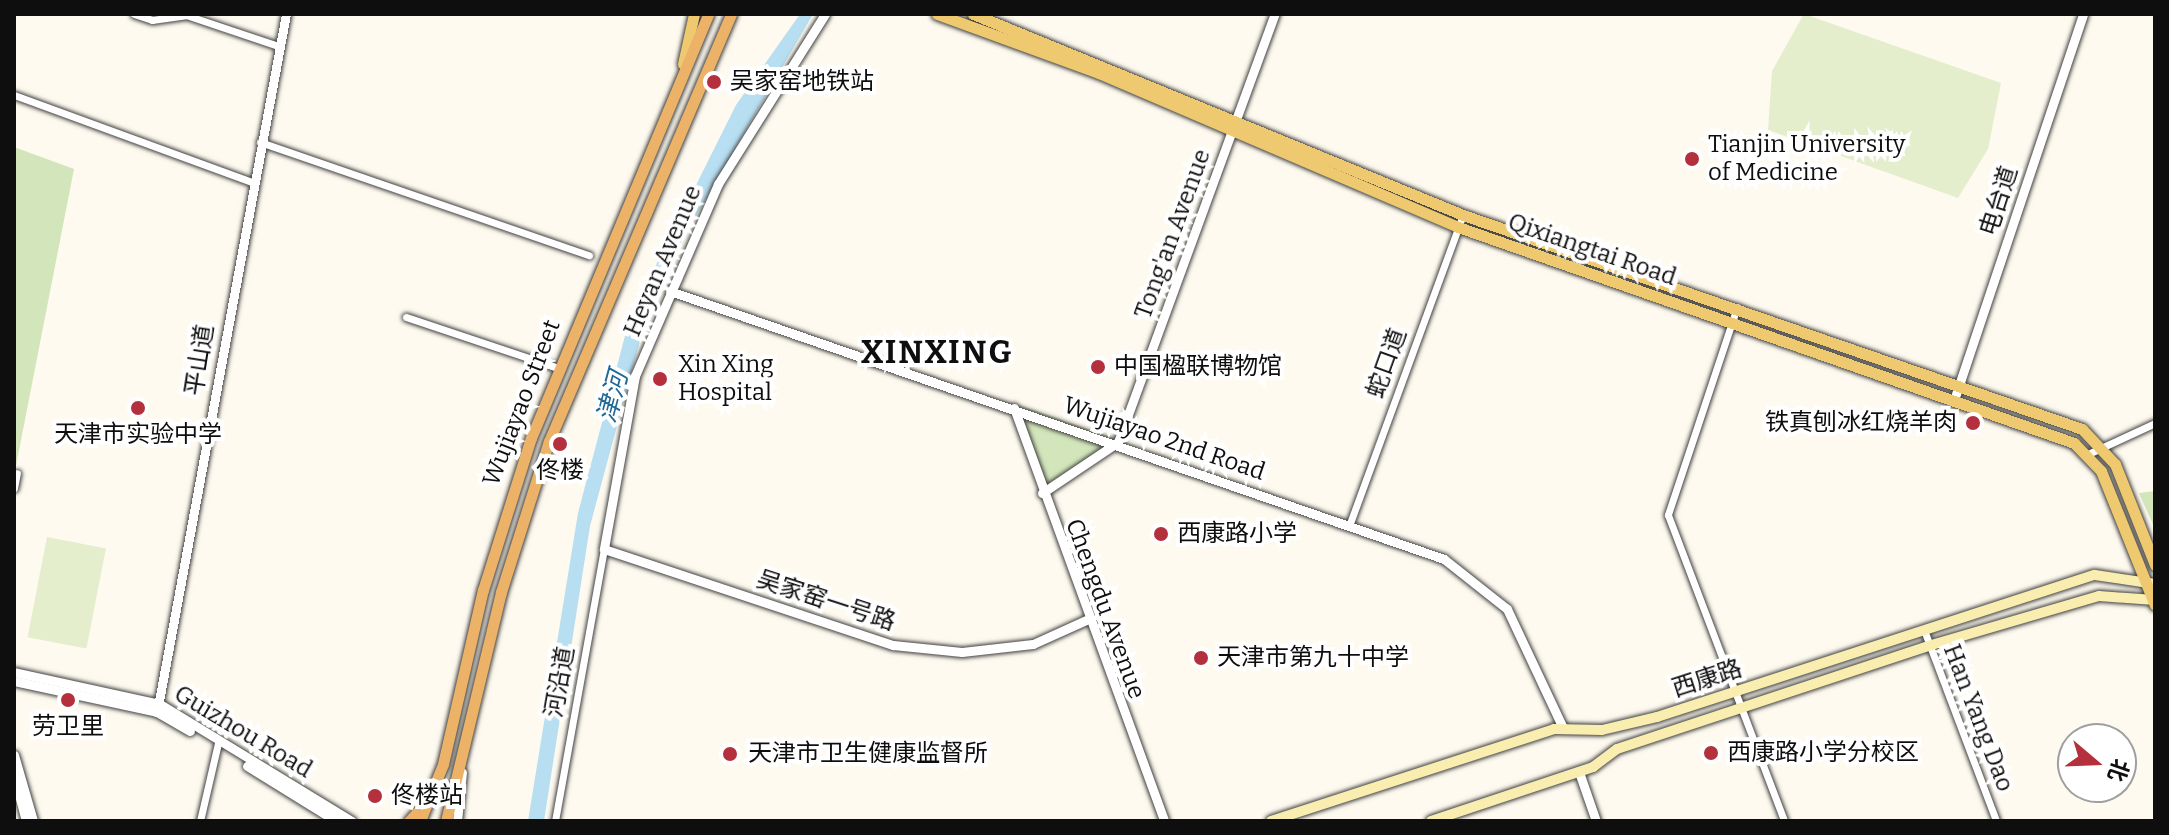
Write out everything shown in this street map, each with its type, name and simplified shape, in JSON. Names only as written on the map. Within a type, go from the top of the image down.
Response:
[{"type":"highway","name":"Wujiayao Street","points":[[420,821],[434,792],[507,507],[558,368],[708,14]]},
{"type":"highway","points":[[719,42],[722,14]]},
{"type":"highway","name":"Wujiayao Street","points":[[449,820],[501,592],[549,441],[731,14]]},
{"type":"highway","points":[[409,821],[434,792]]},
{"type":"main road","points":[[680,76],[694,14]]},
{"type":"main road","name":"Qixiangtai Road","points":[[937,14],[1460,221],[1954,400],[2088,454]]},
{"type":"main road","name":"Qixiangtai Road","points":[[973,14],[1237,117],[1460,221],[1737,307],[2082,429],[2102,445]]},
{"type":"main road","points":[[2102,445],[2155,565]]},
{"type":"main road","points":[[2088,454],[2151,583],[2154,601]]},
{"type":"main road","name":"西康路","points":[[1271,821],[1563,728],[1602,730],[1732,692],[2095,575],[2151,583]]},
{"type":"main road","name":"西康路","points":[[1431,821],[1579,772],[1617,749],[1928,646],[2099,596],[2154,601]]},
{"type":"street","points":[[134,14],[152,20],[186,15],[278,46]]},
{"type":"street","name":"平山道","points":[[158,708],[252,182],[286,14]]},
{"type":"street","name":"Heyan Avenue","points":[[604,549],[635,376],[670,291],[718,184],[825,14]]},
{"type":"street","name":"Tong'an Avenue","points":[[1118,442],[1275,14]]},
{"type":"street","name":"电台道","points":[[1954,400],[2083,14]]},
{"type":"street","points":[[14,95],[252,182]]},
{"type":"street","points":[[260,142],[589,255]]},
{"type":"street","name":"蛇口道","points":[[1349,526],[1460,221]]},
{"type":"street","name":"Wujiayao 2nd Road","points":[[670,291],[1118,442],[1444,559],[1487,587],[1513,619],[1563,728]]},
{"type":"street","points":[[1737,307],[1668,515],[1738,708],[1784,821]]},
{"type":"street","points":[[406,317],[558,368]]},
{"type":"street","name":"Chengdu Avenue","points":[[1014,408],[1086,620],[1164,821]]},
{"type":"street","points":[[2088,454],[2154,419]]},
{"type":"street","points":[[1042,493],[1118,442]]},
{"type":"street","points":[[14,488],[17,473]]},
{"type":"street","name":"吴家窑一号路","points":[[604,549],[893,645],[962,652],[1033,644],[1086,620]]},
{"type":"street","name":"河沿道","points":[[555,821],[604,549]]},
{"type":"street","name":"Han Yang Dao","points":[[1924,630],[1996,821]]},
{"type":"street","name":"Guizhou Road","points":[[14,672],[158,708],[336,821]]},
{"type":"street","name":"Guizhou Road","points":[[14,681],[158,708]]},
{"type":"street","points":[[200,821],[217,745]]},
{"type":"street","name":"Guizhou Road","points":[[217,745],[352,821]]},
{"type":"street","points":[[14,755],[33,821]]},
{"type":"street","points":[[1579,772],[1596,821]]},
{"type":"street","points":[[14,776],[26,821]]},
{"type":"green space","points":[[1804,14],[2001,83],[1988,149],[1958,198],[1768,130],[1772,71]]},
{"type":"green space","points":[[14,147],[74,169],[14,476]]},
{"type":"green space","points":[[1019,405],[1122,441],[1046,492]]},
{"type":"green space","points":[[2155,491],[2155,529],[2139,493]]},
{"type":"green space","points":[[47,537],[106,548],[86,649],[28,637]]},
{"type":"water","name":"津河","points":[[800,14],[813,14],[654,289],[590,526],[544,821],[528,821],[578,513],[630,317],[736,105]]},
{"type":"place","name":"吴家窑地铁站","points":[[714,82]]},
{"type":"place","name":"Tianjin University of Medicine","points":[[1692,159]]},
{"type":"place","name":"中国楹联博物馆","points":[[1098,367]]},
{"type":"place","name":"Xin Xing Hospital","points":[[660,379]]},
{"type":"place","name":"天津市实验中学","points":[[138,408]]},
{"type":"place","name":"铁真刨冰红烧羊肉","points":[[1973,423]]},
{"type":"place","name":"佟楼","points":[[560,444]]},
{"type":"place","name":"西康路小学","points":[[1161,534]]},
{"type":"place","name":"天津市第九十中学","points":[[1201,658]]},
{"type":"place","name":"劳卫里","points":[[68,700]]},
{"type":"place","name":"西康路小学分校区","points":[[1711,753]]},
{"type":"place","name":"天津市卫生健康监督所","points":[[730,754]]},
{"type":"place","name":"佟楼站","points":[[375,796]]},
{"type":"district","name":"XINXING","points":[[937,352]]}]
